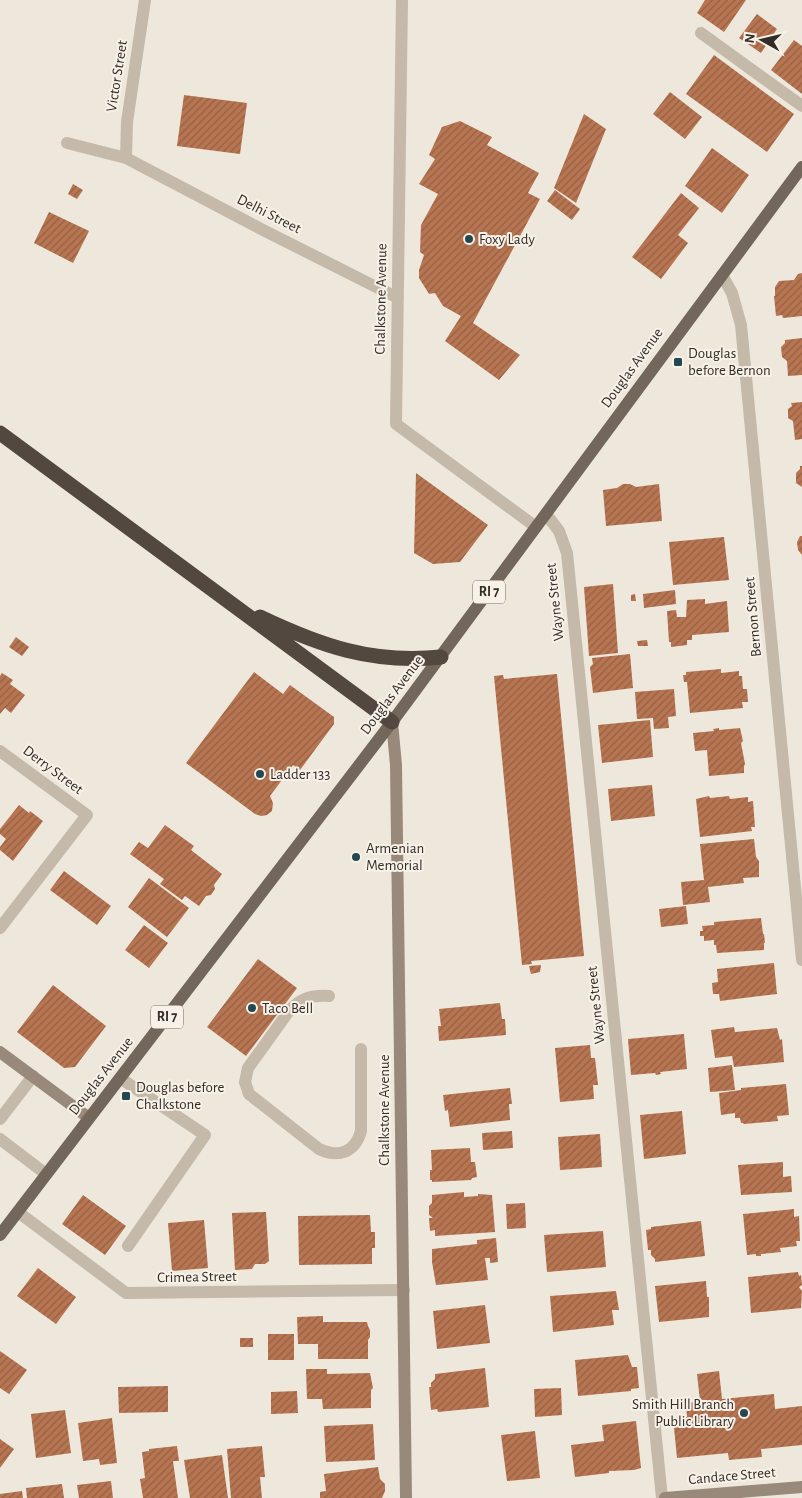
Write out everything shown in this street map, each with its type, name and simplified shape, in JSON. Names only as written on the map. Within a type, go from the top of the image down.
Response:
[{"type":"highway","points":[[0,433],[392,722]]},
{"type":"highway","points":[[226,600],[300,635],[352,652],[389,658],[441,657]]},
{"type":"main road","name":"Douglas Avenue","points":[[0,1235],[441,657],[802,167]]},
{"type":"main road","name":"Chalkstone Avenue","points":[[392,722],[396,782],[406,1498]]},
{"type":"main road","points":[[0,1052],[89,1118]]},
{"type":"main road","name":"Candace Street","points":[[663,1498],[802,1487]]},
{"type":"street","name":"Victor Street","points":[[126,158],[127,122],[145,0]]},
{"type":"street","name":"Chalkstone Avenue","points":[[402,0],[396,424],[536,527]]},
{"type":"street","points":[[701,33],[802,106]]},
{"type":"street","name":"Delhi Street","points":[[67,143],[126,158],[398,298]]},
{"type":"street","name":"Bernon Street","points":[[722,275],[732,293],[741,325],[802,960]]},
{"type":"street","name":"Wayne Street","points":[[546,514],[559,531],[567,553],[663,1498]]},
{"type":"street","name":"Derry Street","points":[[0,751],[86,815],[0,928]]},
{"type":"street","points":[[328,996],[314,995],[307,997],[290,1011],[248,1068],[245,1082],[249,1094],[319,1149],[332,1154],[346,1152],[356,1143],[361,1131],[361,1049]]},
{"type":"street","points":[[0,1119],[33,1076]]},
{"type":"street","points":[[120,1078],[205,1135],[128,1246]]},
{"type":"street","points":[[2,1144],[46,1174]]},
{"type":"street","name":"Crimea Street","points":[[18,1212],[126,1293],[404,1290]]},
{"type":"building","points":[[705,0],[746,0],[724,32],[697,13]]},
{"type":"building","points":[[757,14],[777,29],[761,53],[739,38]]},
{"type":"building","points":[[794,40],[802,46],[802,94],[771,70]]},
{"type":"building","points":[[714,55],[794,114],[767,152],[686,94]]},
{"type":"building","points":[[670,92],[702,117],[685,139],[653,114]]},
{"type":"building","points":[[184,95],[247,103],[240,154],[177,146]]},
{"type":"building","points":[[584,114],[606,129],[576,203],[554,188]]},
{"type":"building","name":"Foxy Lady","points":[[460,121],[492,137],[487,145],[539,173],[528,193],[540,199],[473,323],[520,355],[499,380],[445,341],[461,316],[443,306],[435,293],[429,294],[419,278],[419,270],[424,255],[420,252],[421,225],[438,194],[419,184],[435,159],[429,155],[442,127]]},
{"type":"building","points":[[712,148],[749,175],[722,213],[685,186]]},
{"type":"building","points":[[73,184],[83,190],[77,199],[68,194]]},
{"type":"building","points":[[555,190],[580,209],[572,220],[547,201]]},
{"type":"building","points":[[681,193],[699,208],[678,235],[688,243],[661,279],[632,257]]},
{"type":"building","points":[[49,212],[89,231],[73,263],[34,243]]},
{"type":"building","points":[[802,273],[802,316],[783,318],[782,315],[776,316],[775,287],[779,281],[794,280],[798,274]]},
{"type":"building","points":[[802,338],[802,375],[788,376],[787,361],[782,357],[781,347],[785,340]]},
{"type":"building","points":[[802,402],[802,439],[795,440],[793,421],[788,418],[788,409],[792,406],[791,403]]},
{"type":"building","points":[[800,466],[802,466],[802,487],[796,483],[796,473]]},
{"type":"building","points":[[416,473],[488,525],[460,562],[433,564],[414,553]]},
{"type":"building","points":[[623,484],[630,484],[636,487],[659,484],[662,521],[606,526],[603,490],[617,488]]},
{"type":"building","points":[[800,536],[802,536],[802,555],[798,550],[797,542]]},
{"type":"building","points":[[724,537],[729,580],[673,585],[669,542]]},
{"type":"building","points":[[613,584],[618,653],[589,656],[584,587]]},
{"type":"building","points":[[675,590],[676,604],[644,608],[643,594]]},
{"type":"building","points":[[635,594],[636,601],[631,601],[631,595]]},
{"type":"building","points":[[705,599],[705,604],[727,601],[729,632],[692,635],[692,640],[687,640],[687,645],[671,647],[667,611],[676,610],[677,617],[686,617],[687,600]]},
{"type":"building","points":[[16,637],[29,647],[22,656],[9,647]]},
{"type":"building","points":[[647,640],[648,646],[638,646],[637,641]]},
{"type":"building","points":[[630,654],[633,688],[593,693],[590,667],[593,664],[592,658]]},
{"type":"building","points":[[721,669],[721,673],[739,671],[739,676],[742,676],[743,689],[747,689],[748,702],[742,702],[743,708],[690,713],[687,682],[684,682],[683,675],[686,675],[686,672]]},
{"type":"building","points":[[254,672],[283,694],[290,685],[334,717],[334,724],[300,770],[293,765],[270,796],[273,803],[272,811],[267,815],[261,816],[255,814],[186,763]]},
{"type":"building","points":[[2,673],[13,680],[10,684],[25,695],[11,713],[5,708],[0,714],[0,676]]},
{"type":"building","points":[[557,674],[584,956],[531,961],[532,964],[522,965],[494,676],[503,675],[504,679]]},
{"type":"building","points":[[674,689],[676,716],[668,717],[669,728],[654,729],[653,718],[637,719],[635,692]]},
{"type":"building","points":[[650,720],[653,757],[602,763],[598,725]]},
{"type":"building","points":[[719,728],[719,730],[740,728],[743,741],[741,743],[745,764],[744,773],[709,776],[707,750],[695,751],[693,733],[714,731],[713,729]]},
{"type":"building","points":[[652,785],[655,816],[611,821],[608,789]]},
{"type":"building","points":[[709,796],[710,798],[729,796],[730,799],[748,797],[748,802],[753,801],[755,827],[751,827],[752,831],[700,837],[696,799]]},
{"type":"building","points":[[19,805],[43,821],[13,861],[0,850],[6,839],[0,834],[0,829]]},
{"type":"building","points":[[165,825],[194,846],[191,850],[222,874],[214,885],[215,889],[211,895],[206,896],[199,906],[185,896],[182,900],[160,884],[164,879],[130,854],[139,842],[148,848]]},
{"type":"building","points":[[754,839],[756,857],[759,861],[759,877],[743,878],[744,883],[708,887],[710,902],[683,905],[681,882],[704,880],[700,844]]},
{"type":"building","points":[[64,871],[111,906],[97,925],[50,890]]},
{"type":"building","points":[[149,878],[189,908],[167,937],[128,907]]},
{"type":"building","points":[[686,906],[688,924],[661,927],[659,909]]},
{"type":"building","points":[[761,918],[765,943],[764,950],[717,953],[714,940],[704,941],[704,936],[700,936],[700,931],[703,931],[702,926],[714,925],[714,922]]},
{"type":"building","points":[[144,925],[168,943],[149,968],[125,950]]},
{"type":"building","name":"Taco Bell","points":[[258,959],[297,988],[246,1056],[207,1027]]},
{"type":"building","points":[[774,963],[777,994],[720,1001],[719,994],[713,994],[712,983],[718,982],[717,969]]},
{"type":"building","points":[[541,965],[540,972],[531,974],[529,966]]},
{"type":"building","points":[[53,985],[106,1026],[75,1067],[64,1068],[17,1032]]},
{"type":"building","points":[[500,1003],[502,1019],[505,1019],[506,1035],[439,1041],[438,1026],[441,1026],[439,1009]]},
{"type":"building","points":[[734,1027],[735,1032],[777,1028],[780,1040],[782,1039],[784,1062],[734,1067],[732,1056],[715,1058],[711,1030]]},
{"type":"building","points":[[684,1034],[687,1069],[660,1072],[661,1074],[656,1075],[655,1073],[631,1075],[628,1039]]},
{"type":"building","points":[[590,1045],[591,1058],[595,1058],[598,1085],[593,1085],[594,1099],[560,1102],[555,1048]]},
{"type":"building","points":[[732,1065],[735,1090],[710,1092],[708,1068]]},
{"type":"building","points":[[786,1084],[789,1115],[777,1116],[778,1121],[744,1124],[741,1123],[740,1118],[735,1118],[735,1113],[721,1115],[719,1093],[741,1090],[741,1088]]},
{"type":"building","points":[[510,1088],[512,1104],[509,1104],[510,1120],[450,1127],[448,1110],[445,1111],[443,1095]]},
{"type":"building","points":[[682,1111],[686,1154],[644,1159],[640,1115]]},
{"type":"building","points":[[512,1131],[513,1148],[483,1150],[482,1133]]},
{"type":"building","points":[[600,1134],[602,1167],[560,1170],[558,1137]]},
{"type":"building","points":[[470,1148],[471,1162],[475,1162],[477,1177],[471,1180],[432,1182],[430,1180],[430,1170],[432,1170],[431,1150]]},
{"type":"building","points":[[783,1162],[783,1177],[791,1176],[792,1192],[741,1195],[738,1165]]},
{"type":"building","points":[[464,1192],[464,1197],[478,1196],[478,1194],[492,1195],[495,1232],[435,1236],[435,1230],[430,1231],[429,1218],[433,1218],[429,1215],[432,1195]]},
{"type":"building","points":[[83,1195],[126,1226],[105,1255],[62,1224]]},
{"type":"building","points":[[525,1203],[526,1228],[507,1229],[506,1204]]},
{"type":"building","points":[[794,1209],[794,1217],[799,1216],[800,1241],[796,1241],[797,1246],[780,1248],[781,1252],[761,1254],[761,1256],[756,1256],[756,1254],[747,1255],[743,1214]]},
{"type":"building","points":[[266,1212],[269,1261],[265,1264],[255,1264],[252,1269],[235,1270],[232,1213]]},
{"type":"building","points":[[370,1215],[371,1232],[375,1232],[372,1264],[299,1265],[298,1216]]},
{"type":"building","points":[[204,1220],[208,1268],[172,1271],[168,1223]]},
{"type":"building","points":[[701,1221],[705,1256],[655,1262],[651,1255],[651,1250],[648,1250],[646,1230],[651,1229],[651,1227]]},
{"type":"building","points":[[603,1231],[606,1267],[547,1272],[544,1235]]},
{"type":"building","points":[[496,1238],[498,1262],[490,1263],[490,1258],[485,1258],[488,1280],[436,1285],[432,1249],[477,1244],[477,1240]]},
{"type":"building","points":[[38,1268],[76,1297],[56,1324],[17,1296]]},
{"type":"building","points":[[798,1272],[799,1276],[801,1275],[802,1285],[799,1287],[802,1291],[801,1308],[751,1313],[748,1277]]},
{"type":"building","points":[[706,1281],[707,1297],[709,1297],[709,1317],[659,1322],[655,1286]]},
{"type":"building","points":[[616,1291],[619,1310],[612,1310],[614,1325],[553,1332],[550,1296]]},
{"type":"building","points":[[485,1305],[490,1343],[437,1349],[433,1311]]},
{"type":"building","points":[[323,1316],[323,1322],[367,1322],[370,1330],[368,1359],[318,1359],[318,1344],[298,1344],[297,1317]]},
{"type":"building","points":[[268,1334],[294,1334],[294,1360],[268,1360]]},
{"type":"building","points":[[240,1338],[253,1338],[253,1347],[240,1347]]},
{"type":"building","points":[[0,1351],[27,1370],[9,1394],[0,1388]]},
{"type":"building","points":[[628,1355],[632,1367],[637,1367],[639,1388],[631,1389],[631,1391],[578,1396],[575,1360]]},
{"type":"building","points":[[485,1368],[489,1407],[438,1412],[437,1409],[431,1410],[429,1387],[431,1387],[431,1383],[435,1379],[435,1374]]},
{"type":"building","points":[[306,1369],[327,1369],[327,1374],[370,1373],[373,1388],[371,1390],[371,1408],[323,1409],[322,1399],[307,1399]]},
{"type":"building","name":"Smith Hill Branch Public Library","points":[[719,1371],[722,1399],[774,1394],[775,1409],[802,1406],[802,1445],[761,1449],[762,1457],[729,1460],[728,1453],[677,1458],[673,1418],[687,1417],[686,1403],[700,1401],[697,1374]]},
{"type":"building","points":[[168,1386],[168,1412],[119,1413],[118,1387]]},
{"type":"building","points":[[561,1388],[562,1415],[535,1417],[534,1389]]},
{"type":"building","points":[[297,1391],[298,1413],[271,1414],[271,1392]]},
{"type":"building","points":[[65,1410],[71,1453],[36,1458],[31,1414]]},
{"type":"building","points":[[112,1418],[117,1463],[100,1465],[99,1459],[83,1461],[78,1423]]},
{"type":"building","points":[[636,1421],[641,1468],[575,1477],[571,1445],[604,1441],[602,1425]]},
{"type":"building","points":[[373,1424],[375,1460],[326,1462],[324,1426]]},
{"type":"building","points":[[535,1431],[540,1478],[507,1481],[501,1435]]},
{"type":"building","points":[[0,1439],[14,1449],[0,1468]]},
{"type":"building","points":[[177,1446],[179,1461],[173,1461],[178,1498],[143,1498],[140,1479],[145,1478],[142,1452],[149,1451],[149,1449]]},
{"type":"building","points":[[262,1446],[265,1477],[260,1477],[262,1498],[231,1498],[227,1449]]},
{"type":"building","points":[[222,1455],[228,1498],[190,1498],[184,1460]]},
{"type":"building","points":[[378,1467],[380,1479],[385,1484],[382,1498],[320,1498],[320,1492],[326,1491],[324,1474]]},
{"type":"building","points":[[111,1481],[113,1498],[79,1498],[77,1485]]},
{"type":"building","points":[[62,1484],[64,1498],[27,1498],[26,1488]]},
{"type":"building","points":[[22,1491],[23,1498],[0,1498],[0,1494]]},
{"type":"place","name":"Foxy Lady","points":[[469,239]]},
{"type":"place","name":"Douglas before Bernon","points":[[678,362]]},
{"type":"place","name":"Ladder 133","points":[[260,774]]},
{"type":"place","name":"Armenian Memorial","points":[[356,857]]},
{"type":"place","name":"Taco Bell","points":[[252,1008]]},
{"type":"place","name":"Douglas before Chalkstone","points":[[126,1096]]},
{"type":"place","name":"Smith Hill Branch Public Library","points":[[744,1413]]}]
